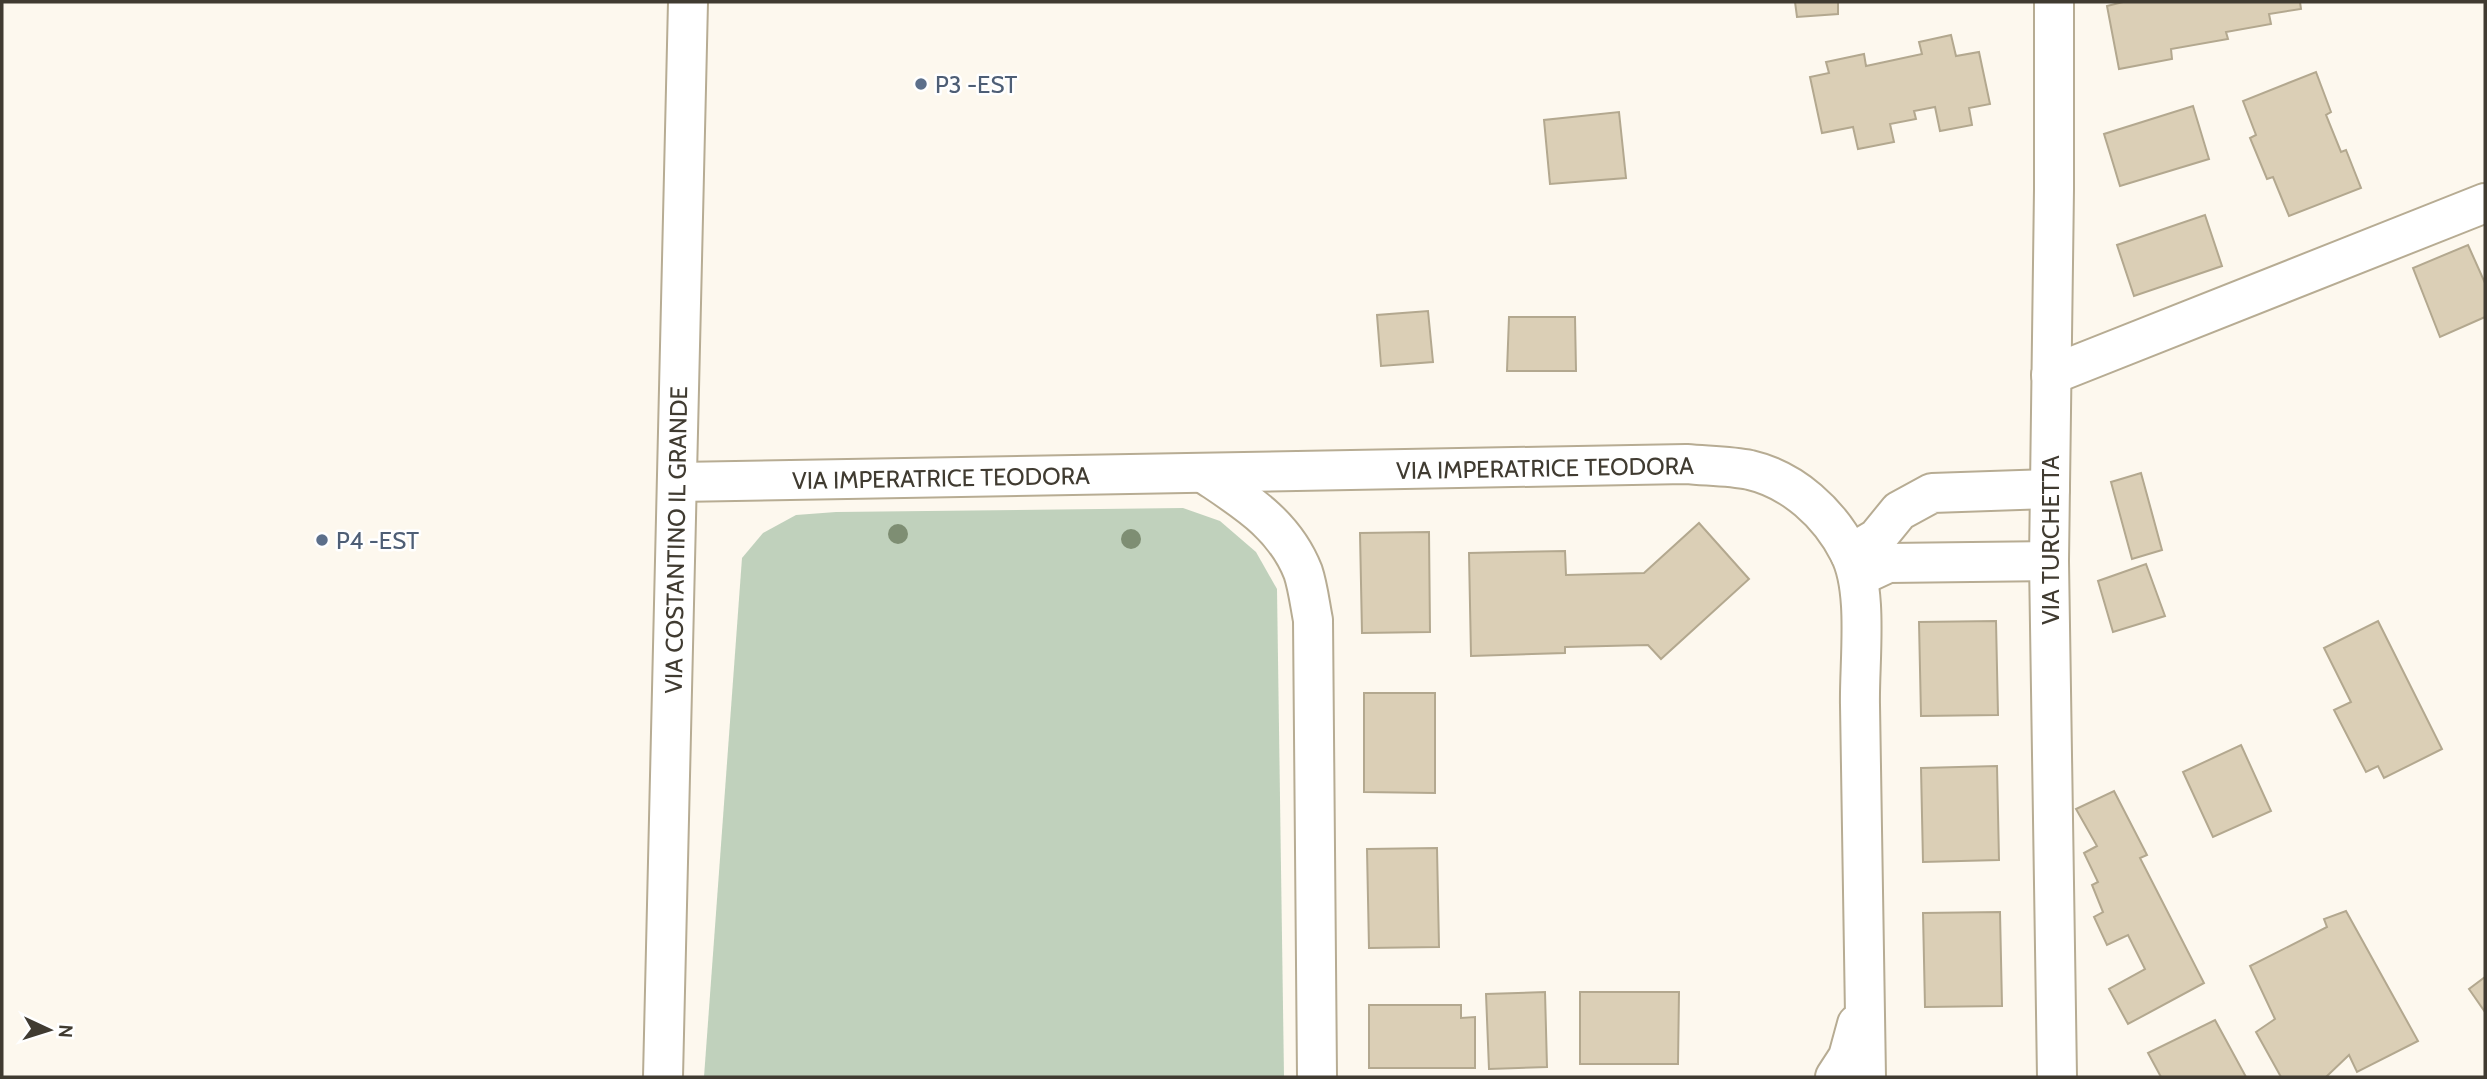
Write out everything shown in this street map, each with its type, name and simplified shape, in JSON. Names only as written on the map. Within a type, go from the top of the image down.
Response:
[{"type":"street","name":"VIA COSTANTINO IL GRANDE","points":[[663,1077],[688,2]]},
{"type":"street","name":"VIA TURCHETTA","points":[[2054,2],[2049,561],[2057,1077]]},
{"type":"street","points":[[2051,375],[2485,203]]},
{"type":"street","name":"VIA IMPERATRICE TEODORA","points":[[678,482],[1686,464],[1751,470],[1788,485],[1819,508],[1854,566],[1861,604],[1866,1077]]},
{"type":"street","points":[[1205,474],[1259,510],[1286,542],[1303,573],[1313,620],[1317,1077]]},
{"type":"street","points":[[1854,566],[1899,511],[1932,493],[2050,489]]},
{"type":"street","points":[[1854,566],[1888,562],[2049,561]]},
{"type":"street","points":[[1835,1077],[1848,1057],[1865,995]]},
{"type":"green space","points":[[1183,508],[1220,521],[1256,552],[1277,589],[1284,1077],[704,1077],[742,558],[763,533],[796,515],[836,512]]},
{"type":"building","points":[[1795,2],[1838,2],[1838,14],[1797,17]]},
{"type":"building","points":[[2123,2],[2300,2],[2301,9],[2269,14],[2271,24],[2226,32],[2228,39],[2171,49],[2172,59],[2119,69],[2107,6]]},
{"type":"building","points":[[1951,35],[1956,56],[1979,52],[1990,104],[1969,108],[1972,125],[1940,131],[1935,107],[1914,111],[1916,119],[1890,124],[1894,142],[1858,149],[1853,127],[1822,133],[1810,77],[1829,73],[1826,62],[1864,54],[1866,66],[1922,54],[1919,42]]},
{"type":"building","points":[[2316,72],[2331,112],[2326,115],[2341,152],[2346,150],[2361,188],[2289,216],[2273,177],[2267,179],[2250,138],[2256,135],[2243,101]]},
{"type":"building","points":[[2193,106],[2209,159],[2120,186],[2104,134]]},
{"type":"building","points":[[1619,112],[1626,178],[1550,184],[1544,120]]},
{"type":"building","points":[[2205,215],[2222,266],[2134,296],[2117,245]]},
{"type":"building","points":[[2468,245],[2485,283],[2485,317],[2440,337],[2413,268]]},
{"type":"building","points":[[1428,311],[1433,362],[1381,366],[1377,315]]},
{"type":"building","points":[[1509,317],[1575,317],[1576,371],[1507,371]]},
{"type":"building","points":[[2141,473],[2162,550],[2132,559],[2111,482]]},
{"type":"building","points":[[1699,523],[1749,579],[1661,659],[1648,645],[1565,647],[1565,653],[1471,656],[1469,553],[1565,551],[1566,575],[1644,573]]},
{"type":"building","points":[[1429,532],[1430,632],[1362,633],[1360,533]]},
{"type":"building","points":[[2146,564],[2165,616],[2113,632],[2098,581]]},
{"type":"building","points":[[1996,621],[1998,715],[1921,716],[1919,622]]},
{"type":"building","points":[[2378,621],[2442,749],[2384,778],[2378,766],[2366,772],[2334,710],[2351,702],[2324,648]]},
{"type":"building","points":[[1364,693],[1435,693],[1435,793],[1364,792]]},
{"type":"building","points":[[2241,745],[2271,811],[2213,837],[2183,772]]},
{"type":"building","points":[[1997,766],[1999,860],[1923,862],[1921,768]]},
{"type":"building","points":[[2114,791],[2147,855],[2140,858],[2204,983],[2128,1024],[2109,989],[2145,969],[2128,935],[2107,945],[2094,917],[2103,912],[2092,885],[2098,882],[2084,853],[2097,846],[2076,809]]},
{"type":"building","points":[[1437,848],[1439,947],[1369,948],[1367,849]]},
{"type":"building","points":[[2346,911],[2418,1041],[2357,1072],[2349,1055],[2326,1077],[2281,1077],[2256,1032],[2275,1019],[2250,966],[2327,927],[2324,919]]},
{"type":"building","points":[[2000,912],[2002,1006],[1925,1007],[1923,913]]},
{"type":"building","points":[[2485,977],[2485,1012],[2469,989]]},
{"type":"building","points":[[1545,992],[1547,1067],[1489,1069],[1486,994]]},
{"type":"building","points":[[1580,992],[1679,992],[1678,1064],[1580,1064]]},
{"type":"building","points":[[1369,1005],[1461,1005],[1461,1018],[1475,1017],[1475,1068],[1369,1068]]},
{"type":"building","points":[[2215,1020],[2246,1077],[2161,1077],[2148,1053]]},
{"type":"place","name":"P3 -EST","points":[[921,84]]},
{"type":"place","name":"P4 -EST","points":[[322,540]]}]
